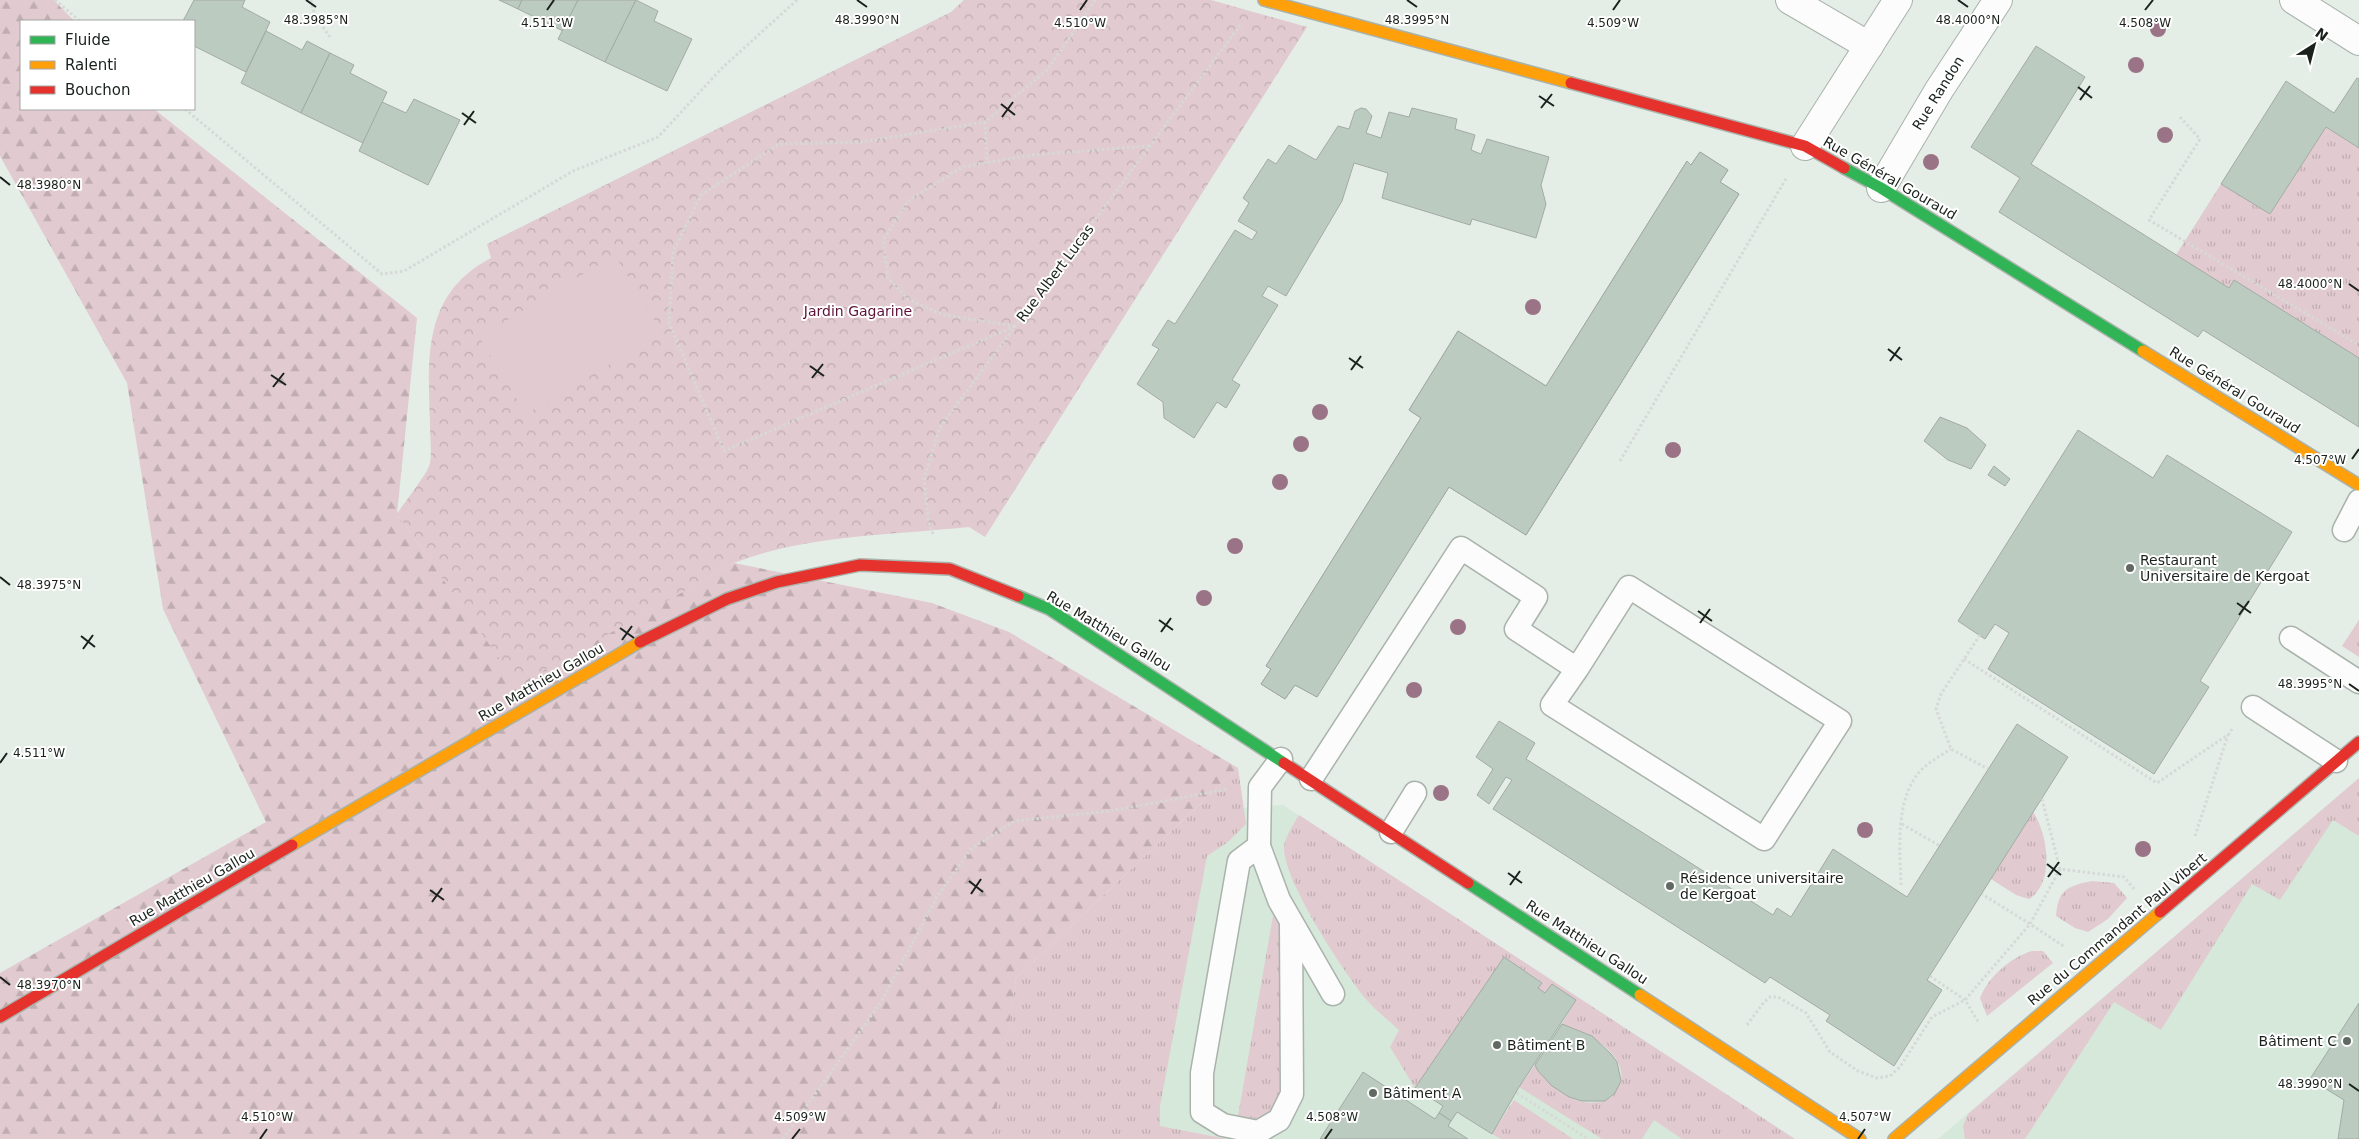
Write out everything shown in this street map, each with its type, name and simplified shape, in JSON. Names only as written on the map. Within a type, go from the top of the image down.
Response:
[{"type":"street","name":"Rue Général Gouraud","points":[[1264,0],[1804,146],[1882,188],[2359,485]]},
{"type":"street","points":[[1790,0],[1869,46]]},
{"type":"street","points":[[1804,146],[1898,0]]},
{"type":"street","name":"Rue Randon","points":[[1882,188],[1939,90],[1998,0]]},
{"type":"street","points":[[2294,0],[2359,41]]},
{"type":"street","name":"Rue Matthieu Gallou","points":[[0,1017],[619,653],[727,599],[776,582],[860,565],[950,568],[1049,609],[1860,1139]]},
{"type":"street","name":"Rue du Commandant Paul Vibert","points":[[1894,1139],[2359,742]]},
{"type":"lane","points":[[2344,530],[2359,501]]},
{"type":"lane","points":[[1310,779],[1461,548],[1536,597],[1516,629],[1577,669]]},
{"type":"lane","points":[[1629,587],[1840,722],[1764,839],[1552,705],[1577,669],[1629,587]]},
{"type":"lane","points":[[2291,638],[2359,682]]},
{"type":"lane","points":[[2253,707],[2336,761]]},
{"type":"lane","points":[[1281,759],[1260,787],[1259,846],[1279,900],[1333,994]]},
{"type":"lane","points":[[1391,832],[1415,793]]},
{"type":"lane","points":[[1259,846],[1239,861],[1202,1073],[1202,1112],[1223,1124],[1258,1132],[1279,1120],[1292,1094],[1291,923]]},
{"type":"path","points":[[55,0],[79,20]]},
{"type":"path","points":[[311,0],[315,16],[330,37]]},
{"type":"path","points":[[186,110],[382,274],[404,271],[573,171],[658,136],[722,68],[797,0]]},
{"type":"path","points":[[1015,326],[724,451],[669,323],[672,252],[701,195],[779,144],[862,142],[985,122],[1048,68],[1095,0]]},
{"type":"path","name":"Rue Albert Lucas","points":[[950,568],[929,525],[924,479],[940,427],[1241,23]]},
{"type":"path","points":[[2180,117],[2200,139],[2149,220],[2359,345]]},
{"type":"path","points":[[985,122],[987,163]]},
{"type":"path","points":[[1015,326],[944,315],[909,300],[888,278],[883,240],[908,201],[962,168],[1032,155],[1149,146]]},
{"type":"path","points":[[1620,461],[1804,146]]},
{"type":"path","points":[[1980,635],[1941,694],[1936,709],[1951,749],[1988,769]]},
{"type":"path","points":[[1964,660],[2157,783],[2229,734]]},
{"type":"path","points":[[2193,841],[2229,734],[2237,721],[2253,707]]},
{"type":"path","points":[[1901,885],[1902,824],[1908,791],[1918,774],[1951,749]]},
{"type":"path","points":[[783,1139],[881,1002],[938,895],[972,848],[1015,821],[1110,811],[1229,788]]},
{"type":"path","points":[[1746,1026],[1764,1002],[1770,997],[1778,996],[1806,1013],[1830,1052],[1858,1071],[1877,1078],[1890,1076],[1900,1067],[1932,1017],[1965,1000],[2030,924],[2060,869],[2042,798]]},
{"type":"path","points":[[1902,824],[1940,846]]},
{"type":"path","points":[[2060,869],[2124,877],[2136,891]]},
{"type":"path","points":[[1982,894],[2069,949]]},
{"type":"path","points":[[1930,976],[1965,1000],[1980,1024]]},
{"type":"path","points":[[1518,1093],[1588,1139]]},
{"type":"shaded area","points":[[1238,768],[1243,808],[1283,805],[1795,1139],[992,1139]]},
{"type":"shaded area","points":[[2359,778],[2359,1139],[1938,1139]]},
{"type":"green space","points":[[0,0],[54,0],[73,20],[20,20],[20,110],[155,110],[417,318],[397,514],[518,684],[734,563],[932,603],[1009,632],[1238,768],[1016,978],[992,1139],[0,1139],[0,973],[266,822],[163,609],[127,383],[0,156]]},
{"type":"green space","name":"Jardin Gagarine","points":[[964,0],[1211,0],[1307,27],[985,537],[969,527],[819,541],[761,554],[734,563],[518,685],[397,514],[421,480],[430,463],[430,352],[434,330],[441,309],[452,290],[468,273],[491,258],[487,244],[951,12]]},
{"type":"green space","points":[[2326,127],[2359,148],[2359,358],[2234,280],[2229,288],[2176,255],[2221,184],[2270,214]]},
{"type":"green space","points":[[615,255],[662,333],[526,414],[479,337]]},
{"type":"green space","points":[[2359,620],[2359,657],[2342,646]]},
{"type":"green space","points":[[1238,768],[1246,824],[1228,842],[1207,856],[1160,1106],[1160,1126],[1227,1139],[991,1139],[1016,978]]},
{"type":"green space","points":[[2359,778],[2359,836],[2333,820],[2280,900],[2252,884],[2161,1030],[2114,1002],[2025,1139],[1965,1139],[1963,1126],[1968,1114]]},
{"type":"green space","points":[[2033,812],[2038,821],[2045,845],[2046,870],[2043,882],[2037,892],[2029,899],[2016,895],[1991,879]]},
{"type":"green space","points":[[1299,815],[1795,1139],[1682,1139],[1654,1120],[1642,1139],[1602,1139],[1519,1087],[1535,1065],[1540,1073],[1556,1089],[1565,1095],[1575,1100],[1596,1103],[1608,1099],[1617,1090],[1621,1075],[1619,1064],[1604,1046],[1582,1032],[1562,1024],[1576,1000],[1545,993],[1538,988],[1542,982],[1504,957],[1415,1088],[1390,1047],[1399,1030],[1373,1007],[1355,985],[1329,947],[1293,881],[1286,862],[1284,847]]},
{"type":"green space","points":[[2092,881],[2114,883],[2127,898],[2108,919],[2088,932],[2075,928],[2056,916],[2059,900],[2066,890]]},
{"type":"green space","points":[[1273,916],[1280,921],[1284,1018],[1282,1072],[1279,1093],[1274,1107],[1262,1118],[1248,1120],[1238,1116]]},
{"type":"green space","points":[[2032,951],[2043,951],[2053,963],[1987,1016],[1980,998],[1994,975],[2008,963]]},
{"type":"green space","points":[[1514,1100],[1573,1139],[1501,1139],[1492,1134]]},
{"type":"building","points":[[194,0],[245,0],[242,7],[270,22],[246,72],[195,46],[195,20],[184,20]]},
{"type":"building","points":[[499,0],[522,0],[518,9]]},
{"type":"building","points":[[522,0],[578,0],[563,31],[518,9]]},
{"type":"building","points":[[578,0],[636,0],[605,62],[558,39]]},
{"type":"building","points":[[636,0],[658,11],[654,21],[692,39],[667,91],[605,62]]},
{"type":"building","points":[[266,31],[302,50],[307,41],[330,53],[301,113],[241,83]]},
{"type":"building","points":[[2036,46],[2085,77],[2031,164],[2229,288],[2234,280],[2359,358],[2359,427],[2203,330],[2198,337],[1999,212],[2020,178],[1971,147]]},
{"type":"building","points":[[330,53],[354,65],[350,73],[387,92],[363,143],[301,113]]},
{"type":"building","points":[[2357,78],[2359,79],[2359,148],[2326,127],[2270,214],[2221,184],[2286,81],[2334,113]]},
{"type":"building","points":[[414,99],[460,120],[428,185],[359,151],[382,102],[406,113]]},
{"type":"building","points":[[1361,108],[1366,109],[1372,116],[1366,133],[1381,138],[1389,112],[1409,117],[1412,108],[1457,119],[1455,129],[1475,135],[1471,150],[1481,154],[1487,139],[1549,157],[1541,185],[1546,204],[1536,238],[1472,219],[1470,225],[1382,198],[1388,173],[1354,163],[1342,201],[1286,296],[1268,286],[1262,296],[1278,305],[1232,380],[1240,385],[1226,408],[1217,402],[1194,438],[1164,418],[1163,402],[1137,384],[1159,349],[1152,345],[1168,320],[1175,324],[1235,230],[1252,240],[1257,232],[1238,221],[1249,203],[1243,198],[1268,159],[1276,164],[1289,145],[1316,160],[1338,126],[1349,129],[1355,111]]},
{"type":"building","points":[[1700,152],[1728,170],[1720,182],[1739,194],[1526,535],[1449,487],[1317,697],[1295,685],[1285,699],[1261,684],[1271,669],[1266,666],[1421,418],[1409,410],[1458,331],[1546,386],[1687,161],[1691,165]],"holes":[[[1508,422],[1527,433],[1506,466],[1487,455]]]},
{"type":"building","points":[[1700,152],[1728,170],[1720,182],[1739,194],[1526,535],[1449,487],[1317,697],[1295,685],[1285,699],[1261,684],[1271,669],[1266,666],[1421,418],[1409,410],[1458,331],[1546,386],[1687,161],[1691,165]]},
{"type":"building","points":[[1940,417],[1967,428],[1986,445],[1971,469],[1948,460],[1924,441]]},
{"type":"building","name":"Restaurant Universitaire de Kergoat","points":[[2078,430],[2153,478],[2167,455],[2292,532],[2200,681],[2209,687],[2154,774],[1988,669],[2009,633],[1995,624],[1985,639],[1958,621]]},
{"type":"building","points":[[1994,466],[2010,479],[2005,486],[1988,475]]},
{"type":"building","name":"Résidence universitaire de Kergoat","points":[[1499,721],[1535,743],[1526,759],[1773,915],[1777,908],[1791,917],[1833,849],[1907,897],[2017,724],[2068,757],[1927,980],[1942,990],[1894,1066],[1826,1021],[1830,1015],[1770,977],[1765,983],[1493,809],[1512,780],[1506,777],[1489,804],[1477,795],[1493,769],[1476,757]]},
{"type":"building","name":"Bâtiment B","points":[[1504,957],[1542,983],[1538,988],[1545,993],[1552,984],[1576,1000],[1519,1087],[1492,1134],[1457,1112],[1451,1121],[1439,1113],[1443,1106],[1415,1088]]},
{"type":"building","name":"Bâtiment C","points":[[2359,1003],[2359,1139],[2338,1139],[2344,1100],[2310,1079]]},
{"type":"building","points":[[1562,1024],[1592,1036],[1617,1062],[1621,1081],[1615,1093],[1605,1101],[1582,1101],[1569,1097],[1552,1086],[1538,1071],[1535,1065]]},
{"type":"building","name":"Bâtiment A","points":[[1363,1072],[1435,1119],[1439,1113],[1451,1121],[1448,1126],[1468,1139],[1320,1139]]},
{"type":"traffic: fast","points":[[1844,168],[1881,188],[2143,351]]},
{"type":"traffic: fast","points":[[1018,596],[1049,609],[1284,763]]},
{"type":"traffic: fast","points":[[1468,883],[1640,995]]},
{"type":"traffic: slow","points":[[1264,0],[1571,83]]},
{"type":"traffic: slow","points":[[2143,351],[2359,485]]},
{"type":"traffic: slow","points":[[292,845],[640,642]]},
{"type":"traffic: slow","points":[[1894,1139],[2160,912]]},
{"type":"traffic: slow","points":[[1640,995],[1860,1139]]},
{"type":"traffic: jam","points":[[1571,83],[1805,146],[1844,168]]},
{"type":"traffic: jam","points":[[640,642],[727,599],[777,582],[860,565],[950,569],[1018,596]]},
{"type":"traffic: jam","points":[[2160,912],[2359,742]]},
{"type":"traffic: jam","points":[[1284,763],[1468,883]]},
{"type":"traffic: jam","points":[[0,1017],[292,845]]},
{"type":"place","name":"Restaurant Universitaire de Kergoat","points":[[2130,568]]},
{"type":"place","name":"Résidence universitaire de Kergoat","points":[[1670,886]]},
{"type":"place","name":"Bâtiment C","points":[[2347,1041]]},
{"type":"place","name":"Bâtiment B","points":[[1497,1045]]},
{"type":"place","name":"Bâtiment A","points":[[1373,1093]]}]
